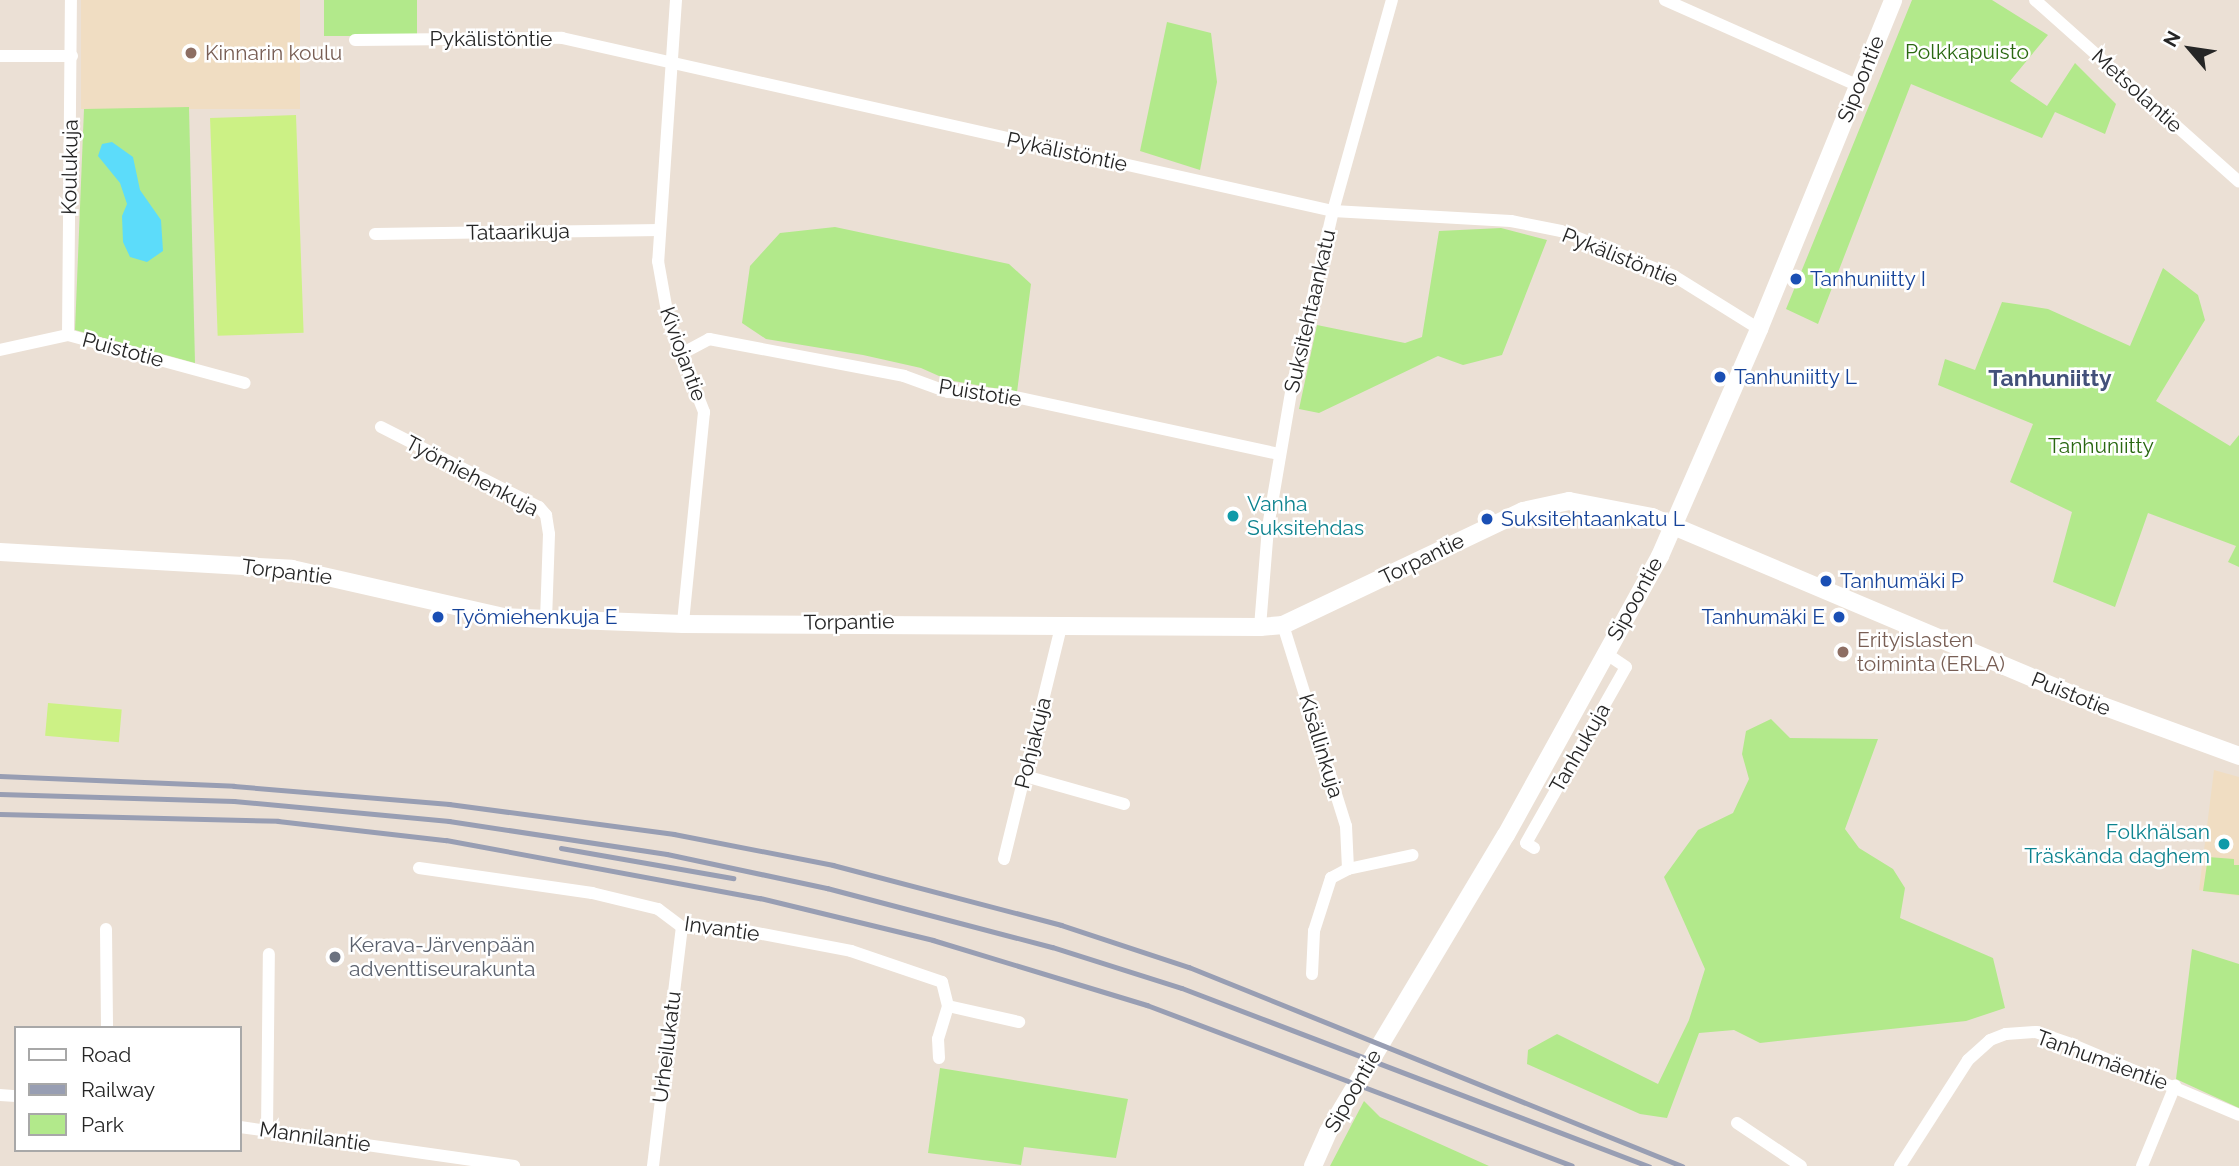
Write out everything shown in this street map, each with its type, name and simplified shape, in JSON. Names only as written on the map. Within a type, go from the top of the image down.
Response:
[{"type":"street","name":"Koulukuja","points":[[68,335],[71,0]]},
{"type":"street","name":"Kiviojantie","points":[[676,0],[668,64],[660,230],[663,296],[704,412],[683,624]]},
{"type":"street","name":"Suksitehtaankatu","points":[[1260,627],[1268,527],[1280,454],[1333,211],[1392,0]]},
{"type":"street","points":[[1665,0],[1858,86]]},
{"type":"street","name":"Sipoontie","points":[[1313,1166],[1328,1132],[1506,835],[1673,527],[1759,329],[1893,0]]},
{"type":"street","name":"Metsolantie","points":[[2035,0],[2239,183]]},
{"type":"street","name":"Pykälistöntie","points":[[355,40],[562,38],[668,64],[1333,211],[1511,221],[1561,231],[1674,276],[1759,329]]},
{"type":"street","points":[[0,56],[72,56]]},
{"type":"street","name":"Tataarikuja","points":[[375,234],[660,230]]},
{"type":"street","name":"Puistotie","points":[[0,350],[68,335],[245,383]]},
{"type":"street","name":"Puistotie","points":[[682,353],[709,339],[880,371],[948,392],[1006,395],[1280,454]]},
{"type":"street","name":"Työmiehenkuja","points":[[381,427],[539,507],[546,515],[549,534],[546,619]]},
{"type":"street","name":"Torpantie","points":[[0,552],[292,569],[504,617],[683,624],[903,622],[1061,627],[1260,627],[1283,625],[1523,511],[1569,501],[1653,517],[1673,527]]},
{"type":"street","name":"Puistotie","points":[[1673,527],[2070,694],[2239,756]]},
{"type":"street","name":"Kisällinkuja","points":[[1283,625],[1346,826],[1348,869]]},
{"type":"street","name":"Pohjakuja","points":[[1004,859],[1061,627]]},
{"type":"street","name":"Tanhukuja","points":[[1534,848],[1526,842],[1626,667],[1605,653]]},
{"type":"street","points":[[1026,776],[1124,804]]},
{"type":"street","points":[[1312,974],[1314,931],[1331,878],[1348,869],[1413,856]]},
{"type":"street","name":"Invantie","points":[[419,867],[592,893],[657,909],[682,927],[736,929],[850,951],[942,982],[948,1006]]},
{"type":"street","name":"Urheilukatu","points":[[653,1166],[682,927]]},
{"type":"street","points":[[106,929],[107,1026]]},
{"type":"street","points":[[267,1130],[269,954]]},
{"type":"street","points":[[939,1058],[938,1039],[948,1006],[1019,1021]]},
{"type":"street","name":"Tanhumäentie","points":[[1900,1166],[1968,1060],[1990,1040],[2006,1034],[2036,1032],[2175,1086],[2239,1115]]},
{"type":"street","points":[[2143,1166],[2175,1086]]},
{"type":"street","points":[[1737,1123],[1801,1166]]},
{"type":"street","name":"Mannilantie","points":[[242,1127],[514,1166]]},
{"type":"shaded area","name":"Kinnarin koulu","points":[[81,0],[300,0],[300,109],[81,109]]},
{"type":"shaded area","points":[[2214,770],[2239,777],[2239,896],[2199,890]]},
{"type":"green space","points":[[324,0],[417,0],[417,36],[324,36]]},
{"type":"green space","name":"Polkkapuisto","points":[[1912,0],[1992,0],[2048,35],[2010,81],[2047,106],[2075,63],[2116,104],[2105,134],[2055,112],[2042,138],[1911,84],[1818,324],[1786,309]]},
{"type":"green space","points":[[1167,22],[1211,33],[1217,82],[1200,170],[1140,151]]},
{"type":"green space","points":[[189,107],[195,363],[75,330],[84,109]]},
{"type":"green space","points":[[296,115],[304,333],[218,336],[210,118]]},
{"type":"green space","points":[[835,227],[1009,264],[1031,284],[1017,392],[948,380],[921,368],[863,355],[766,339],[742,323],[750,266],[780,233]]},
{"type":"green space","points":[[1501,228],[1547,240],[1502,355],[1463,365],[1438,356],[1319,413],[1299,409],[1317,325],[1405,343],[1422,337],[1439,231]]},
{"type":"green space","name":"Tanhuniitty","points":[[2163,268],[2198,295],[2205,320],[2156,401],[2230,446],[2239,435],[2239,567],[2228,562],[2236,546],[2148,513],[2115,607],[2053,582],[2072,512],[2010,482],[2033,424],[1938,385],[1945,359],[1975,370],[2002,302],[2048,309],[2130,346]]},
{"type":"green space","points":[[48,703],[122,709],[119,742],[45,736]]},
{"type":"green space","points":[[1771,719],[1790,738],[1878,739],[1845,829],[1859,848],[1893,869],[1905,888],[1900,918],[1993,958],[2005,1008],[1966,1021],[1760,1043],[1734,1030],[1699,1033],[1667,1118],[1640,1114],[1527,1064],[1528,1050],[1557,1034],[1658,1084],[1689,1020],[1705,969],[1664,877],[1698,830],[1733,813],[1749,779],[1742,754],[1746,731]]},
{"type":"green space","points":[[2208,857],[2234,859],[2234,865],[2239,865],[2239,895],[2203,891]]},
{"type":"green space","points":[[2192,949],[2239,964],[2239,1108],[2176,1079]]},
{"type":"green space","points":[[940,1068],[1128,1099],[1116,1158],[1024,1147],[1021,1165],[928,1153]]},
{"type":"green space","points":[[1364,1101],[1380,1117],[1489,1166],[1330,1166]]},
{"type":"water","points":[[112,142],[133,157],[140,190],[161,220],[163,251],[147,262],[130,257],[123,242],[122,216],[127,204],[120,183],[98,156],[102,144]]},
{"type":"railway","points":[[0,776],[234,786],[449,804],[674,834],[833,865],[1061,925],[1189,967],[1682,1166]]},
{"type":"railway","points":[[0,794],[234,801],[449,821],[667,854],[827,888],[1052,947],[1182,988],[1649,1166]]},
{"type":"railway","points":[[0,814],[278,821],[446,840],[760,898],[933,940],[1147,1005],[1572,1166]]},
{"type":"railway","points":[[561,848],[733,878]]},
{"type":"place","name":"Kinnarin koulu","points":[[191,53]]},
{"type":"place","name":"Tanhuniitty I","points":[[1796,279]]},
{"type":"place","name":"Tanhuniitty L","points":[[1720,377]]},
{"type":"place","name":"Vanha Suksitehdas","points":[[1233,516]]},
{"type":"place","name":"Suksitehtaankatu L","points":[[1487,519]]},
{"type":"place","name":"Tanhumäki P","points":[[1826,581]]},
{"type":"place","name":"Työmiehenkuja E","points":[[438,617]]},
{"type":"place","name":"Tanhumäki E","points":[[1839,617]]},
{"type":"place","name":"Erityislasten toiminta (ERLA)","points":[[1843,652]]},
{"type":"place","name":"Folkhälsan Träskända daghem","points":[[2224,844]]},
{"type":"place","name":"Kerava-Järvenpään adventtiseurakunta","points":[[335,957]]},
{"type":"district","name":"Tanhuniitty","points":[[2050,378]]}]
